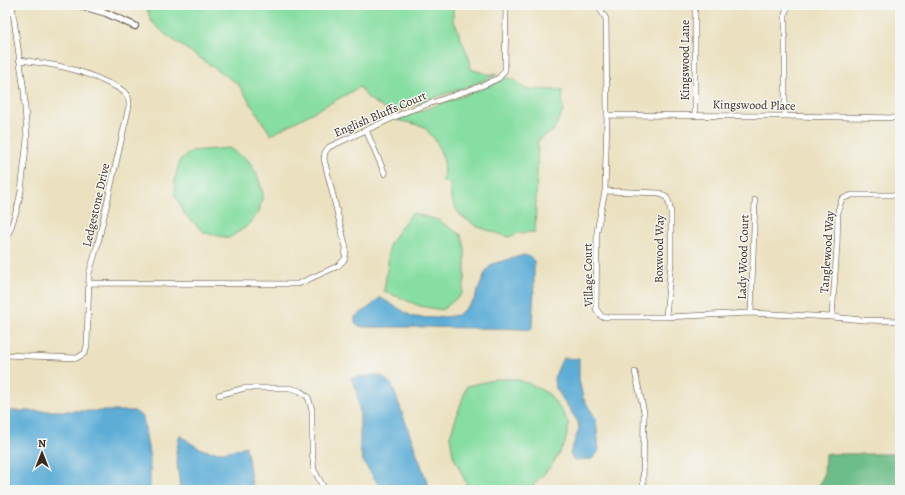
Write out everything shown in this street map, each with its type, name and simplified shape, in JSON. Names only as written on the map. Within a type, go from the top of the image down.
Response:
[{"type":"street","points":[[5,239],[10,230],[17,209],[21,191],[27,138],[24,91],[12,5]]},
{"type":"street","points":[[78,5],[106,13],[135,26]]},
{"type":"street","name":"English Bluffs Court","points":[[90,283],[298,284],[338,266],[345,259],[346,248],[324,159],[325,152],[329,147],[408,111],[484,85],[499,78],[505,70],[506,5]]},
{"type":"street","name":"Kingswood Lane","points":[[695,5],[695,115]]},
{"type":"street","points":[[785,116],[785,15],[786,10],[790,5]]},
{"type":"street","name":"Village Court","points":[[599,8],[606,19],[607,115],[605,191],[597,231],[596,309],[602,317],[666,317],[751,313],[900,321]]},
{"type":"street","name":"Ledgestone Drive","points":[[5,355],[77,358],[85,353],[90,283],[89,274],[97,247],[129,106],[128,98],[125,93],[116,86],[89,74],[75,69],[48,63],[19,60]]},
{"type":"street","name":"Kingswood Place","points":[[607,115],[900,118]]},
{"type":"street","points":[[366,130],[385,174]]},
{"type":"street","name":"Boxwood Way","points":[[605,191],[660,193],[667,198],[671,213],[671,262],[666,317]]},
{"type":"street","name":"Tanglewood Way","points":[[832,317],[838,210],[842,199],[852,195],[900,195]]},
{"type":"street","name":"Lady Wood Court","points":[[751,313],[755,200]]},
{"type":"street","points":[[635,372],[644,412],[643,490]]},
{"type":"street","points":[[219,395],[245,388],[290,388],[300,391],[308,397],[312,410],[312,450],[314,470],[326,490]]},
{"type":"green space","points":[[146,5],[453,5],[453,21],[457,27],[470,60],[471,69],[487,74],[497,75],[392,114],[368,98],[360,87],[271,135],[238,84],[166,35],[151,21]]},
{"type":"green space","points":[[504,77],[514,80],[525,89],[562,90],[563,111],[553,131],[538,140],[535,232],[519,233],[509,237],[478,227],[460,215],[451,200],[450,183],[443,182],[444,161],[437,142],[423,126],[397,120],[485,88],[501,81]]},
{"type":"green space","points":[[229,148],[249,161],[258,177],[263,194],[259,212],[246,227],[229,238],[205,233],[185,215],[175,195],[175,178],[180,160],[192,151]]},
{"type":"green space","points":[[412,213],[438,220],[461,235],[465,248],[465,280],[462,294],[442,310],[420,306],[384,291],[389,245]]},
{"type":"green space","points":[[498,379],[515,379],[530,384],[549,394],[569,424],[565,443],[552,465],[529,490],[473,490],[468,487],[453,455],[450,436],[467,386]]},
{"type":"green space","points":[[825,454],[900,454],[900,490],[817,490],[824,475]]},
{"type":"water","points":[[524,255],[534,261],[532,328],[530,329],[365,327],[359,326],[355,323],[355,317],[371,306],[379,298],[413,317],[437,318],[458,315],[474,300],[486,271],[492,264]]},
{"type":"water","points":[[564,358],[579,359],[579,380],[583,398],[596,419],[599,451],[592,459],[574,460],[570,454],[579,429],[578,422],[555,387],[554,378]]},
{"type":"water","points":[[375,375],[383,377],[392,385],[430,490],[382,490],[363,461],[360,449],[360,414],[356,388],[351,378]]},
{"type":"water","points":[[5,411],[134,411],[143,417],[150,460],[150,490],[5,490]]},
{"type":"water","points":[[180,435],[196,447],[217,452],[234,450],[246,446],[253,490],[180,490],[176,452]]}]
